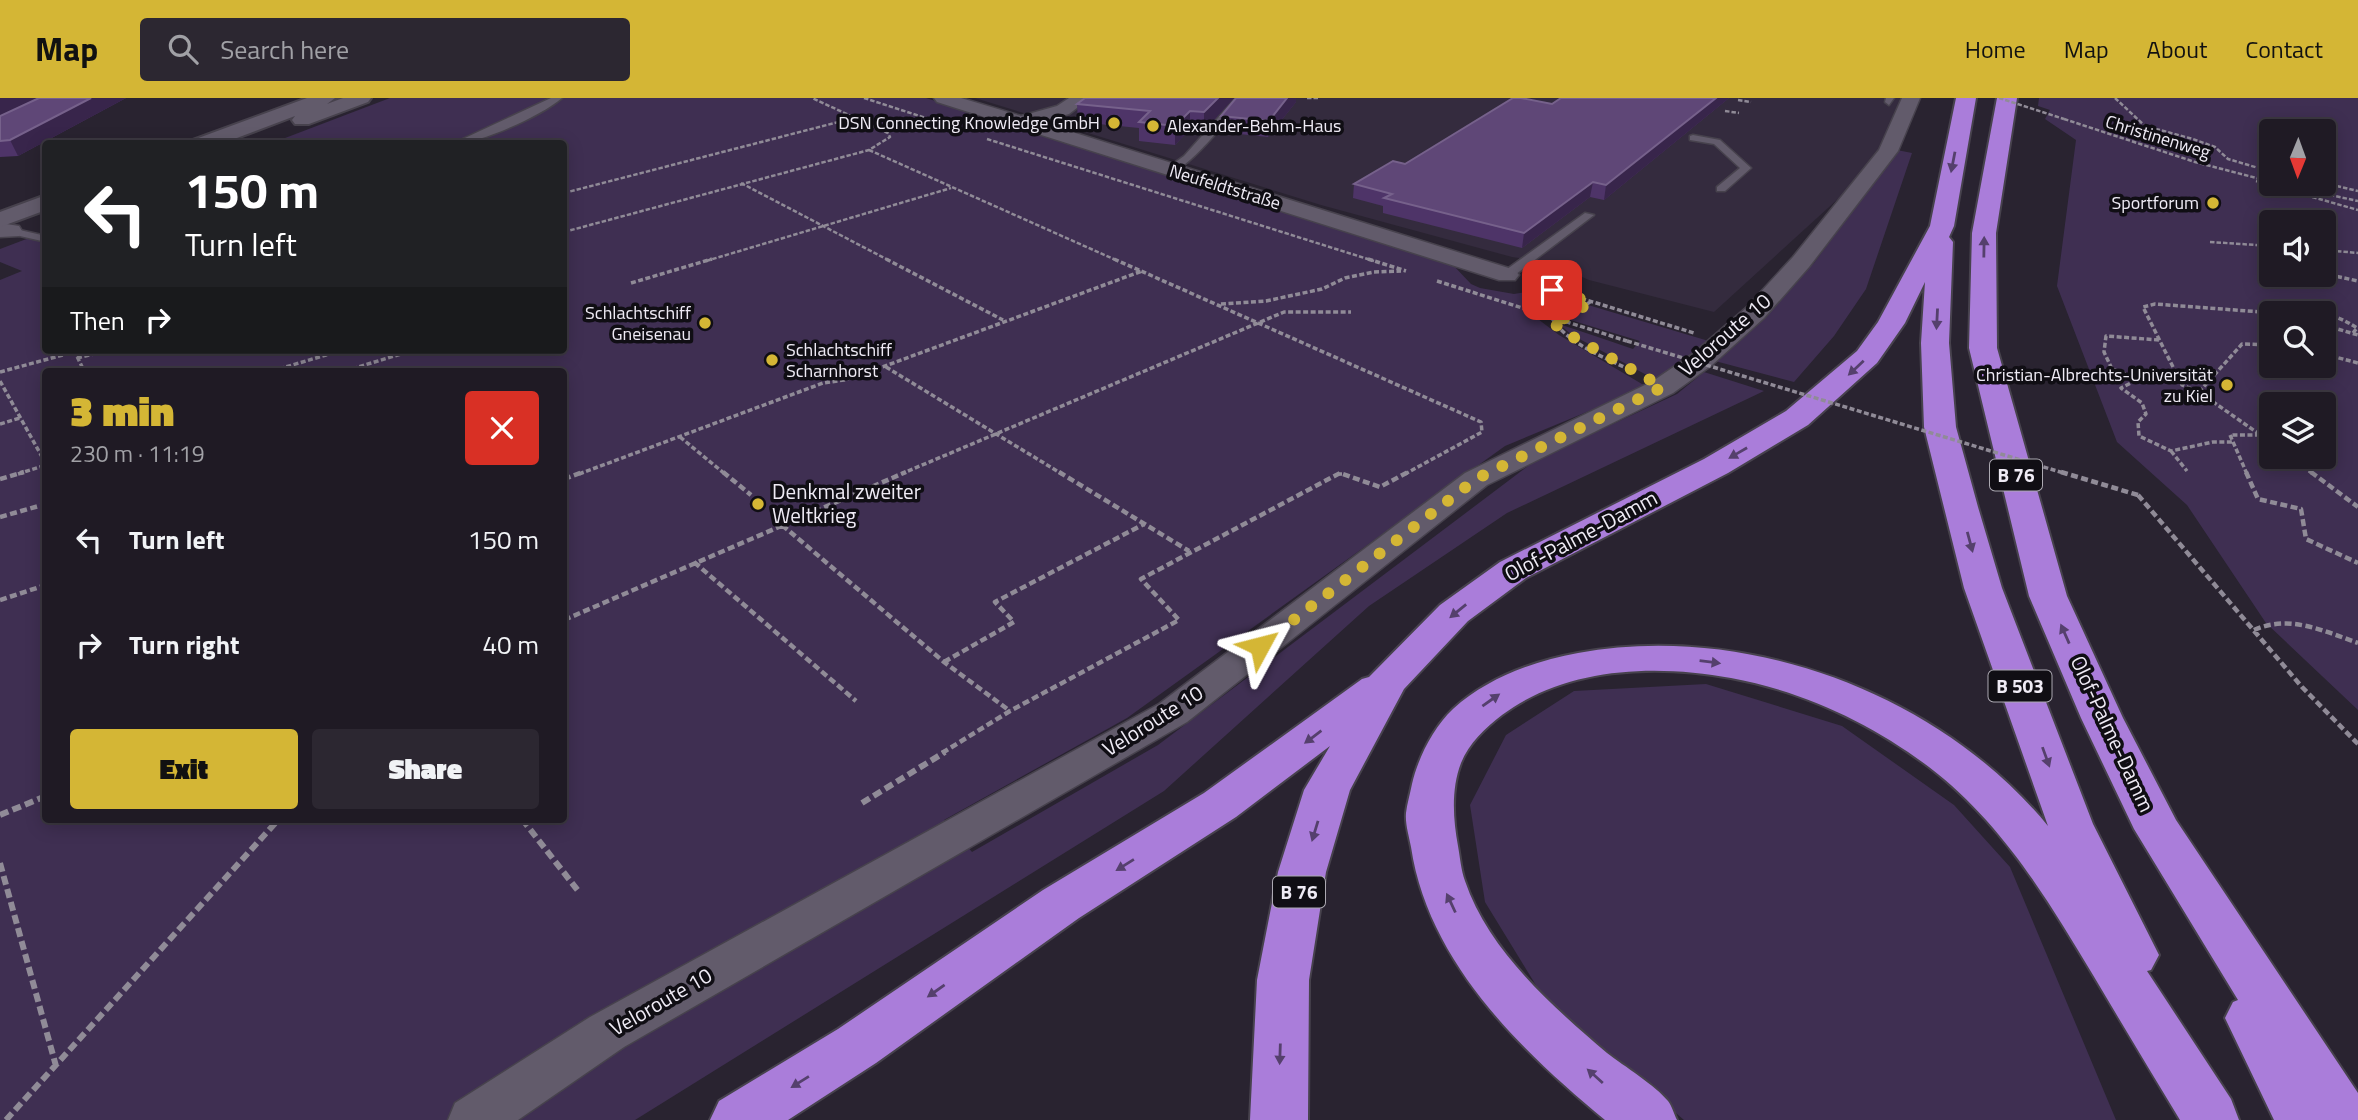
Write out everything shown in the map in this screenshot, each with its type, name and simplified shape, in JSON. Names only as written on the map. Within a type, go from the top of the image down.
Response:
[{"type":"highway","name":"Olof-Palme-Damm","points":[[1279,1120],[1283,980],[1302,872],[1327,790],[1387,682],[1454,613],[1513,570],[1716,466],[1797,418],[1836,387],[1867,357],[1891,324],[1941,226],[1966,98]]},
{"type":"highway","name":"Olof-Palme-Damm","points":[[2007,98],[1984,233],[1983,348],[2048,596],[2102,718],[2157,829],[2343,1120]]},
{"type":"highway","name":"B 503","points":[[1941,226],[1936,343],[1940,427],[1983,588],[2070,824],[2211,1119]]},
{"type":"highway","points":[[1648,1120],[1535,1021],[1494,974],[1461,923],[1440,880],[1431,841],[1429,802],[1438,767],[1453,735],[1477,709],[1509,687],[1563,667],[1620,658],[1672,657],[1726,664],[1778,675],[1878,715],[1939,752],[2013,817],[2054,869],[2211,1119]]},
{"type":"highway","points":[[739,1120],[857,1046],[1061,904],[1220,805],[1387,682]]},
{"type":"highway","points":[[2157,829],[2304,1120]]},
{"type":"main road","points":[[212,140],[325,98]]},
{"type":"main road","points":[[252,140],[361,98]]},
{"type":"main road","points":[[3,229],[42,205]]},
{"type":"main road","points":[[3,229],[42,219]]},
{"type":"street","name":"Neufeldtstraße","points":[[943,98],[1507,275]]},
{"type":"street","points":[[1021,122],[1063,110],[1081,98]]},
{"type":"street","name":"Veloroute 10","points":[[474,1120],[607,1032],[1173,713],[1476,479],[1663,387],[1724,342],[1783,284],[1888,151],[1897,99]]},
{"type":"lane","points":[[466,140],[526,115],[558,98]]},
{"type":"lane","points":[[1170,171],[1187,158],[1240,100]]},
{"type":"lane","points":[[1693,138],[1717,142],[1745,168],[1721,189]]},
{"type":"lane","points":[[1507,275],[1590,215]]},
{"type":"lane","points":[[3,229],[42,238]]},
{"type":"path","points":[[567,231],[869,150],[890,137],[888,133],[812,98]]},
{"type":"path","points":[[864,98],[937,122]]},
{"type":"path","points":[[1307,98],[1318,98]]},
{"type":"path","name":"Christinenweg","points":[[1999,98],[2212,167],[2259,179]]},
{"type":"path","points":[[2115,98],[2146,126],[2215,147],[2228,159],[2259,168]]},
{"type":"path","points":[[1738,100],[1751,102]]},
{"type":"path","points":[[1725,111],[1739,113]]},
{"type":"path","points":[[567,192],[855,118]]},
{"type":"path","points":[[986,138],[1415,274]]},
{"type":"path","points":[[862,803],[1010,711],[1179,620],[1141,579],[1340,473],[1380,487],[1482,432],[1481,422],[869,150]]},
{"type":"path","points":[[2212,167],[2358,210]]},
{"type":"path","points":[[740,183],[1004,320]]},
{"type":"path","points":[[2336,186],[2358,191]]},
{"type":"path","points":[[631,283],[952,187]]},
{"type":"path","points":[[2335,196],[2358,201]]},
{"type":"path","points":[[2210,242],[2259,245]]},
{"type":"path","points":[[2336,251],[2358,253]]},
{"type":"path","points":[[567,478],[822,383],[844,380],[885,366],[1143,271]]},
{"type":"path","points":[[1217,304],[1266,301],[1322,289],[1345,278],[1374,272],[1405,271]]},
{"type":"path","points":[[1552,274],[1575,297]]},
{"type":"path","points":[[1507,275],[1724,342]]},
{"type":"path","points":[[2336,276],[2358,281]]},
{"type":"path","points":[[1436,281],[2138,495],[2302,687],[2358,744]]},
{"type":"path","points":[[1561,320],[1591,302]]},
{"type":"path","points":[[2259,311],[2143,307],[2182,385],[2199,392],[2259,434]]},
{"type":"path","points":[[567,619],[694,562],[1284,312],[1351,312]]},
{"type":"path","points":[[2336,316],[2357,328],[2353,332]]},
{"type":"path","points":[[1552,318],[1559,329],[1570,336],[1663,387]]},
{"type":"path","points":[[2336,328],[2358,335]]},
{"type":"path","points":[[2159,340],[2106,335],[2104,352],[2112,369],[2134,377],[2179,380]]},
{"type":"path","points":[[2199,392],[2242,344],[2259,345]]},
{"type":"path","points":[[0,372],[63,354]]},
{"type":"path","points":[[75,354],[82,368]]},
{"type":"path","points":[[77,358],[94,354]]},
{"type":"path","points":[[282,368],[325,354]]},
{"type":"path","points":[[355,368],[401,354]]},
{"type":"path","points":[[2336,357],[2358,363]]},
{"type":"path","points":[[885,366],[1190,552]]},
{"type":"path","points":[[2134,377],[2133,382],[2121,388],[2142,403],[2146,414],[2138,422],[2139,436],[2171,451],[2187,471]]},
{"type":"path","points":[[0,381],[42,457]]},
{"type":"path","points":[[0,424],[20,418]]},
{"type":"path","points":[[2259,435],[2230,435],[2258,499],[2301,509],[2306,540],[2358,563]]},
{"type":"path","points":[[679,437],[751,495]]},
{"type":"path","points":[[2171,451],[2213,442],[2233,442]]},
{"type":"path","points":[[0,479],[42,465]]},
{"type":"path","points":[[2307,469],[2358,507]]},
{"type":"path","points":[[0,517],[42,505]]},
{"type":"path","points":[[944,662],[1014,622],[995,602],[1144,524]]},
{"type":"path","points":[[782,525],[944,662],[1010,711]]},
{"type":"path","points":[[694,562],[856,701]]},
{"type":"path","points":[[0,600],[42,586]]},
{"type":"path","points":[[2254,630],[2266,623],[2306,626],[2358,643]]},
{"type":"path","points":[[0,815],[42,798]]},
{"type":"path","points":[[6,1120],[275,823]]},
{"type":"path","points":[[525,823],[579,892]]},
{"type":"path","points":[[0,863],[56,1066]]},
{"type":"shaded area","points":[[390,98],[926,98],[1453,265],[1471,284],[1480,288],[1514,294],[1537,290],[1559,296],[1551,302],[1568,299],[1712,342],[1656,380],[1572,335],[1559,324],[1633,349],[1640,341],[1537,310],[1530,313],[1559,335],[1647,387],[1505,446],[1127,718],[944,820],[972,852],[1158,745],[1536,460],[1677,394],[1704,372],[1764,391],[1507,513],[1369,606],[1164,791],[635,1120],[0,1120],[0,280],[22,271],[0,262],[0,249],[42,233],[42,354],[567,354],[567,140],[280,140]]},
{"type":"shaded area","points":[[975,98],[1905,98],[1885,141],[1851,187],[1714,312],[1589,280],[1548,262],[1512,257],[1321,205]]},
{"type":"shaded area","name":"Christian-Albrechts-Universität zu Kiel","points":[[2039,98],[2358,98],[2358,710],[2266,623],[2187,505],[2117,442],[2057,286],[2076,140],[2045,119],[2050,110],[2038,106]]},
{"type":"shaded area","points":[[1897,150],[1912,153],[1866,289],[1834,336],[1794,382],[1715,361],[1814,263]]},
{"type":"shaded area","points":[[1706,684],[1842,726],[1954,805],[2010,867],[2116,1120],[1684,1120],[1545,1000],[1485,902],[1470,805],[1506,735],[1574,691]]},
{"type":"building","points":[[39,98],[91,98],[10,140],[0,141],[0,116]]},
{"type":"building","points":[[1085,98],[1218,98],[1204,112],[1190,111],[1175,126],[1139,122],[1150,111],[1077,104]]},
{"type":"building","points":[[1236,98],[1287,98],[1269,121],[1221,116]]},
{"type":"building","points":[[1513,98],[1552,104],[1561,98],[1716,98],[1606,185],[1593,182],[1524,233],[1384,198],[1392,194],[1354,184],[1393,161],[1405,164]]},
{"type":"place","name":"DSN Connecting Knowledge GmbH","points":[[1114,123]]},
{"type":"place","name":"Alexander-Behm-Haus","points":[[1153,126]]},
{"type":"place","name":"Sportforum","points":[[2213,203]]},
{"type":"place","name":"Schlachtschiff Gneisenau","points":[[705,323]]},
{"type":"place","name":"Schlachtschiff Scharnhorst","points":[[772,360]]},
{"type":"place","name":"Christian-Albrechts-Universität zu Kiel","points":[[2227,385]]},
{"type":"place","name":"Denkmal zweiter Weltkrieg","points":[[758,504]]},
{"type":"route","points":[[1260,646],[1476,479],[1663,387],[1559,329],[1552,322],[1552,318],[1561,320],[1591,302],[1552,290]]}]
